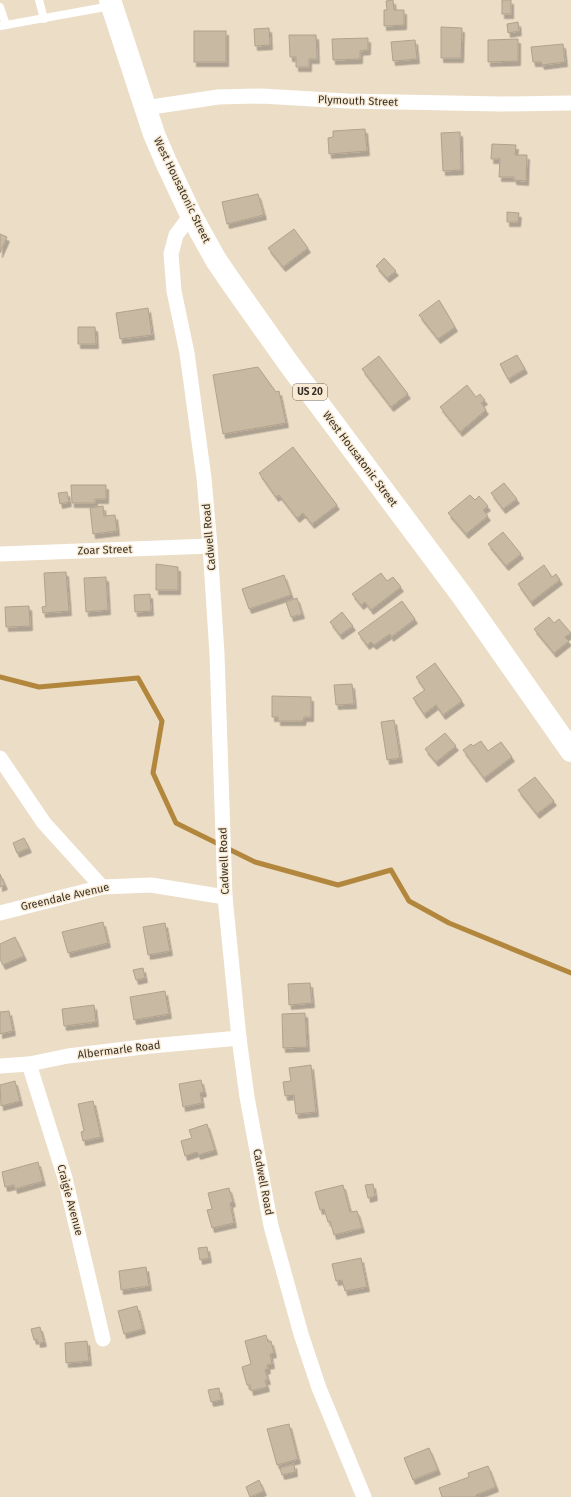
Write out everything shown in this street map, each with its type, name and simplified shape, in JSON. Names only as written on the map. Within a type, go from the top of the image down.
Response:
[{"type":"highway","name":"West Housatonic Street","points":[[111,3],[145,108],[166,162],[191,215],[216,260],[253,314],[463,597],[571,751]]},
{"type":"street","name":"Plymouth Street","points":[[145,108],[218,97],[261,96],[354,101],[501,104],[571,103]]},
{"type":"street","name":"Cadwell Road","points":[[191,215],[176,236],[171,254],[174,291],[188,361],[204,478],[217,654],[225,897],[239,1038],[247,1098],[271,1226],[301,1334],[319,1388],[364,1497]]},
{"type":"street","name":"Zoar Street","points":[[0,554],[210,546]]},
{"type":"street","points":[[0,758],[44,823],[102,886]]},
{"type":"street","name":"Greendale Avenue","points":[[0,913],[102,886],[151,885],[225,897]]},
{"type":"street","name":"Albermarle Road","points":[[0,1066],[29,1064],[68,1056],[150,1046],[239,1038]]},
{"type":"street","name":"Craigie Avenue","points":[[29,1064],[65,1178],[103,1338]]},
{"type":"lane","points":[[38,0],[44,19]]},
{"type":"lane","points":[[0,7],[3,25],[44,19],[111,3]]},
{"type":"building","points":[[393,0],[394,10],[404,10],[404,25],[384,26],[384,10],[387,10],[386,1]]},
{"type":"building","points":[[502,0],[511,0],[511,14],[502,14]]},
{"type":"building","points":[[518,22],[519,31],[508,33],[507,24]]},
{"type":"building","points":[[441,27],[462,28],[461,58],[441,58]]},
{"type":"building","points":[[269,28],[270,45],[255,46],[254,29]]},
{"type":"building","points":[[194,31],[226,31],[226,62],[194,62]]},
{"type":"building","points":[[289,35],[316,35],[317,59],[309,59],[309,67],[296,67],[296,57],[290,57]]},
{"type":"building","points":[[368,38],[368,50],[360,51],[360,59],[333,60],[332,39]]},
{"type":"building","points":[[518,39],[518,61],[488,62],[488,40]]},
{"type":"building","points":[[415,40],[417,59],[393,61],[391,42]]},
{"type":"building","points":[[563,44],[565,62],[542,65],[541,62],[533,62],[531,47]]},
{"type":"building","points":[[365,129],[367,151],[329,154],[328,138],[333,137],[333,131]]},
{"type":"building","points":[[460,132],[461,170],[443,171],[441,133]]},
{"type":"building","points":[[492,144],[516,145],[515,155],[527,155],[526,181],[514,180],[514,177],[499,177],[500,159],[491,159]]},
{"type":"building","points":[[258,194],[264,215],[227,224],[222,202]]},
{"type":"building","points":[[507,212],[519,213],[518,222],[507,222]]},
{"type":"building","points":[[294,229],[308,248],[283,267],[268,248]]},
{"type":"building","points":[[0,234],[7,237],[0,253]]},
{"type":"building","points":[[384,258],[396,271],[387,278],[376,266]]},
{"type":"building","points":[[439,300],[455,327],[438,339],[419,315]]},
{"type":"building","points":[[148,308],[152,335],[120,339],[116,313]]},
{"type":"building","points":[[78,327],[95,327],[96,344],[78,344]]},
{"type":"building","points":[[517,355],[525,369],[508,379],[500,364]]},
{"type":"building","points":[[379,356],[408,394],[391,407],[362,369]]},
{"type":"building","points":[[258,367],[276,392],[279,391],[286,423],[223,434],[213,375]]},
{"type":"building","points":[[467,385],[476,397],[480,394],[485,400],[481,403],[486,410],[460,432],[440,407]]},
{"type":"building","points":[[293,447],[337,505],[312,524],[303,513],[297,518],[279,495],[276,497],[259,473]]},
{"type":"building","points":[[504,483],[517,499],[503,509],[491,493]]},
{"type":"building","points":[[71,485],[106,485],[106,499],[95,499],[95,503],[72,503]]},
{"type":"building","points":[[67,492],[69,502],[60,504],[58,493]]},
{"type":"building","points":[[470,495],[475,500],[479,496],[488,506],[483,510],[488,516],[466,534],[448,513]]},
{"type":"building","points":[[103,506],[104,516],[115,515],[117,531],[93,534],[90,508]]},
{"type":"building","points":[[503,532],[521,554],[506,566],[488,544]]},
{"type":"building","points":[[156,564],[178,567],[178,590],[156,590]]},
{"type":"building","points":[[544,565],[552,577],[556,574],[560,580],[531,602],[518,584]]},
{"type":"building","points":[[66,572],[69,611],[43,613],[42,607],[46,606],[44,573]]},
{"type":"building","points":[[381,573],[387,581],[393,577],[401,587],[371,610],[365,602],[361,605],[352,594]]},
{"type":"building","points":[[284,575],[291,595],[249,609],[242,589]]},
{"type":"building","points":[[106,577],[108,610],[86,612],[84,578]]},
{"type":"building","points":[[150,594],[151,611],[135,612],[134,595]]},
{"type":"building","points":[[297,598],[302,614],[291,617],[286,602]]},
{"type":"building","points":[[402,601],[415,619],[391,637],[390,634],[374,645],[371,642],[367,645],[358,633]]},
{"type":"building","points":[[29,606],[30,626],[6,627],[5,607]]},
{"type":"building","points":[[342,612],[353,626],[340,635],[330,622]]},
{"type":"building","points":[[549,617],[554,623],[559,619],[571,633],[565,637],[569,641],[554,653],[534,629]]},
{"type":"building","points":[[435,663],[462,701],[443,715],[436,705],[424,714],[413,698],[425,690],[416,677]]},
{"type":"building","points":[[352,684],[354,704],[336,705],[334,685]]},
{"type":"building","points":[[272,696],[311,697],[311,717],[304,717],[303,721],[278,721],[278,717],[272,717]]},
{"type":"building","points":[[394,720],[400,758],[387,760],[381,722]]},
{"type":"building","points":[[445,733],[456,746],[436,762],[425,749]]},
{"type":"building","points":[[481,741],[488,751],[501,742],[512,757],[484,778],[463,750],[471,744],[473,746]]},
{"type":"building","points":[[535,777],[554,801],[537,814],[518,790]]},
{"type":"building","points":[[24,838],[29,848],[17,853],[13,843]]},
{"type":"building","points":[[0,874],[5,885],[0,887]]},
{"type":"building","points":[[103,922],[108,943],[68,953],[62,932]]},
{"type":"building","points":[[165,923],[170,951],[148,955],[143,927]]},
{"type":"building","points":[[15,937],[24,956],[3,965],[0,959],[0,944]]},
{"type":"building","points":[[143,968],[145,978],[136,980],[133,970]]},
{"type":"building","points":[[310,983],[312,1003],[289,1005],[288,984]]},
{"type":"building","points":[[165,991],[169,1014],[134,1020],[130,997]]},
{"type":"building","points":[[94,1005],[96,1022],[64,1026],[62,1009]]},
{"type":"building","points":[[9,1011],[13,1031],[0,1034],[0,1012]]},
{"type":"building","points":[[305,1013],[307,1047],[283,1048],[282,1014]]},
{"type":"building","points":[[311,1065],[316,1112],[296,1114],[294,1095],[285,1096],[283,1082],[291,1081],[289,1068]]},
{"type":"building","points":[[201,1080],[204,1092],[200,1093],[202,1103],[183,1107],[179,1084]]},
{"type":"building","points":[[15,1081],[20,1101],[1,1106],[0,1085]]},
{"type":"building","points":[[93,1101],[101,1137],[83,1141],[81,1132],[84,1131],[78,1104]]},
{"type":"building","points":[[207,1124],[215,1150],[198,1155],[197,1152],[185,1156],[181,1141],[192,1138],[189,1130]]},
{"type":"building","points":[[38,1162],[43,1181],[15,1189],[14,1185],[5,1187],[2,1172]]},
{"type":"building","points":[[373,1184],[375,1196],[368,1198],[365,1185]]},
{"type":"building","points":[[343,1185],[350,1212],[357,1211],[362,1228],[334,1235],[330,1221],[328,1222],[324,1209],[320,1210],[315,1192]]},
{"type":"building","points":[[229,1188],[233,1202],[230,1203],[234,1223],[212,1228],[207,1210],[212,1209],[208,1193]]},
{"type":"building","points":[[207,1247],[209,1258],[200,1260],[198,1248]]},
{"type":"building","points":[[361,1258],[367,1287],[345,1291],[342,1280],[336,1281],[332,1264]]},
{"type":"building","points":[[146,1267],[149,1286],[121,1290],[119,1271]]},
{"type":"building","points":[[137,1306],[143,1329],[124,1334],[118,1311]]},
{"type":"building","points":[[40,1327],[44,1342],[38,1343],[37,1339],[34,1340],[31,1329]]},
{"type":"building","points":[[266,1335],[268,1342],[271,1341],[274,1353],[270,1354],[272,1364],[267,1365],[268,1369],[265,1370],[268,1380],[265,1380],[267,1387],[251,1391],[250,1385],[247,1385],[242,1367],[251,1364],[245,1341]]},
{"type":"building","points":[[87,1341],[89,1361],[66,1363],[65,1343]]},
{"type":"building","points":[[219,1388],[221,1400],[211,1402],[208,1390]]},
{"type":"building","points":[[289,1424],[298,1459],[277,1465],[267,1429]]},
{"type":"building","points":[[429,1448],[438,1470],[413,1480],[404,1458]]},
{"type":"building","points":[[294,1464],[295,1472],[282,1475],[280,1468]]},
{"type":"building","points":[[488,1466],[496,1487],[476,1495],[477,1497],[442,1497],[439,1488],[469,1477],[468,1473]]},
{"type":"building","points":[[259,1480],[264,1491],[250,1497],[246,1487]]},
{"type":"waterway","points":[[0,677],[39,687],[138,678],[162,721],[153,773],[176,823],[255,862],[338,885],[391,870],[409,901],[449,923],[571,973]]}]
